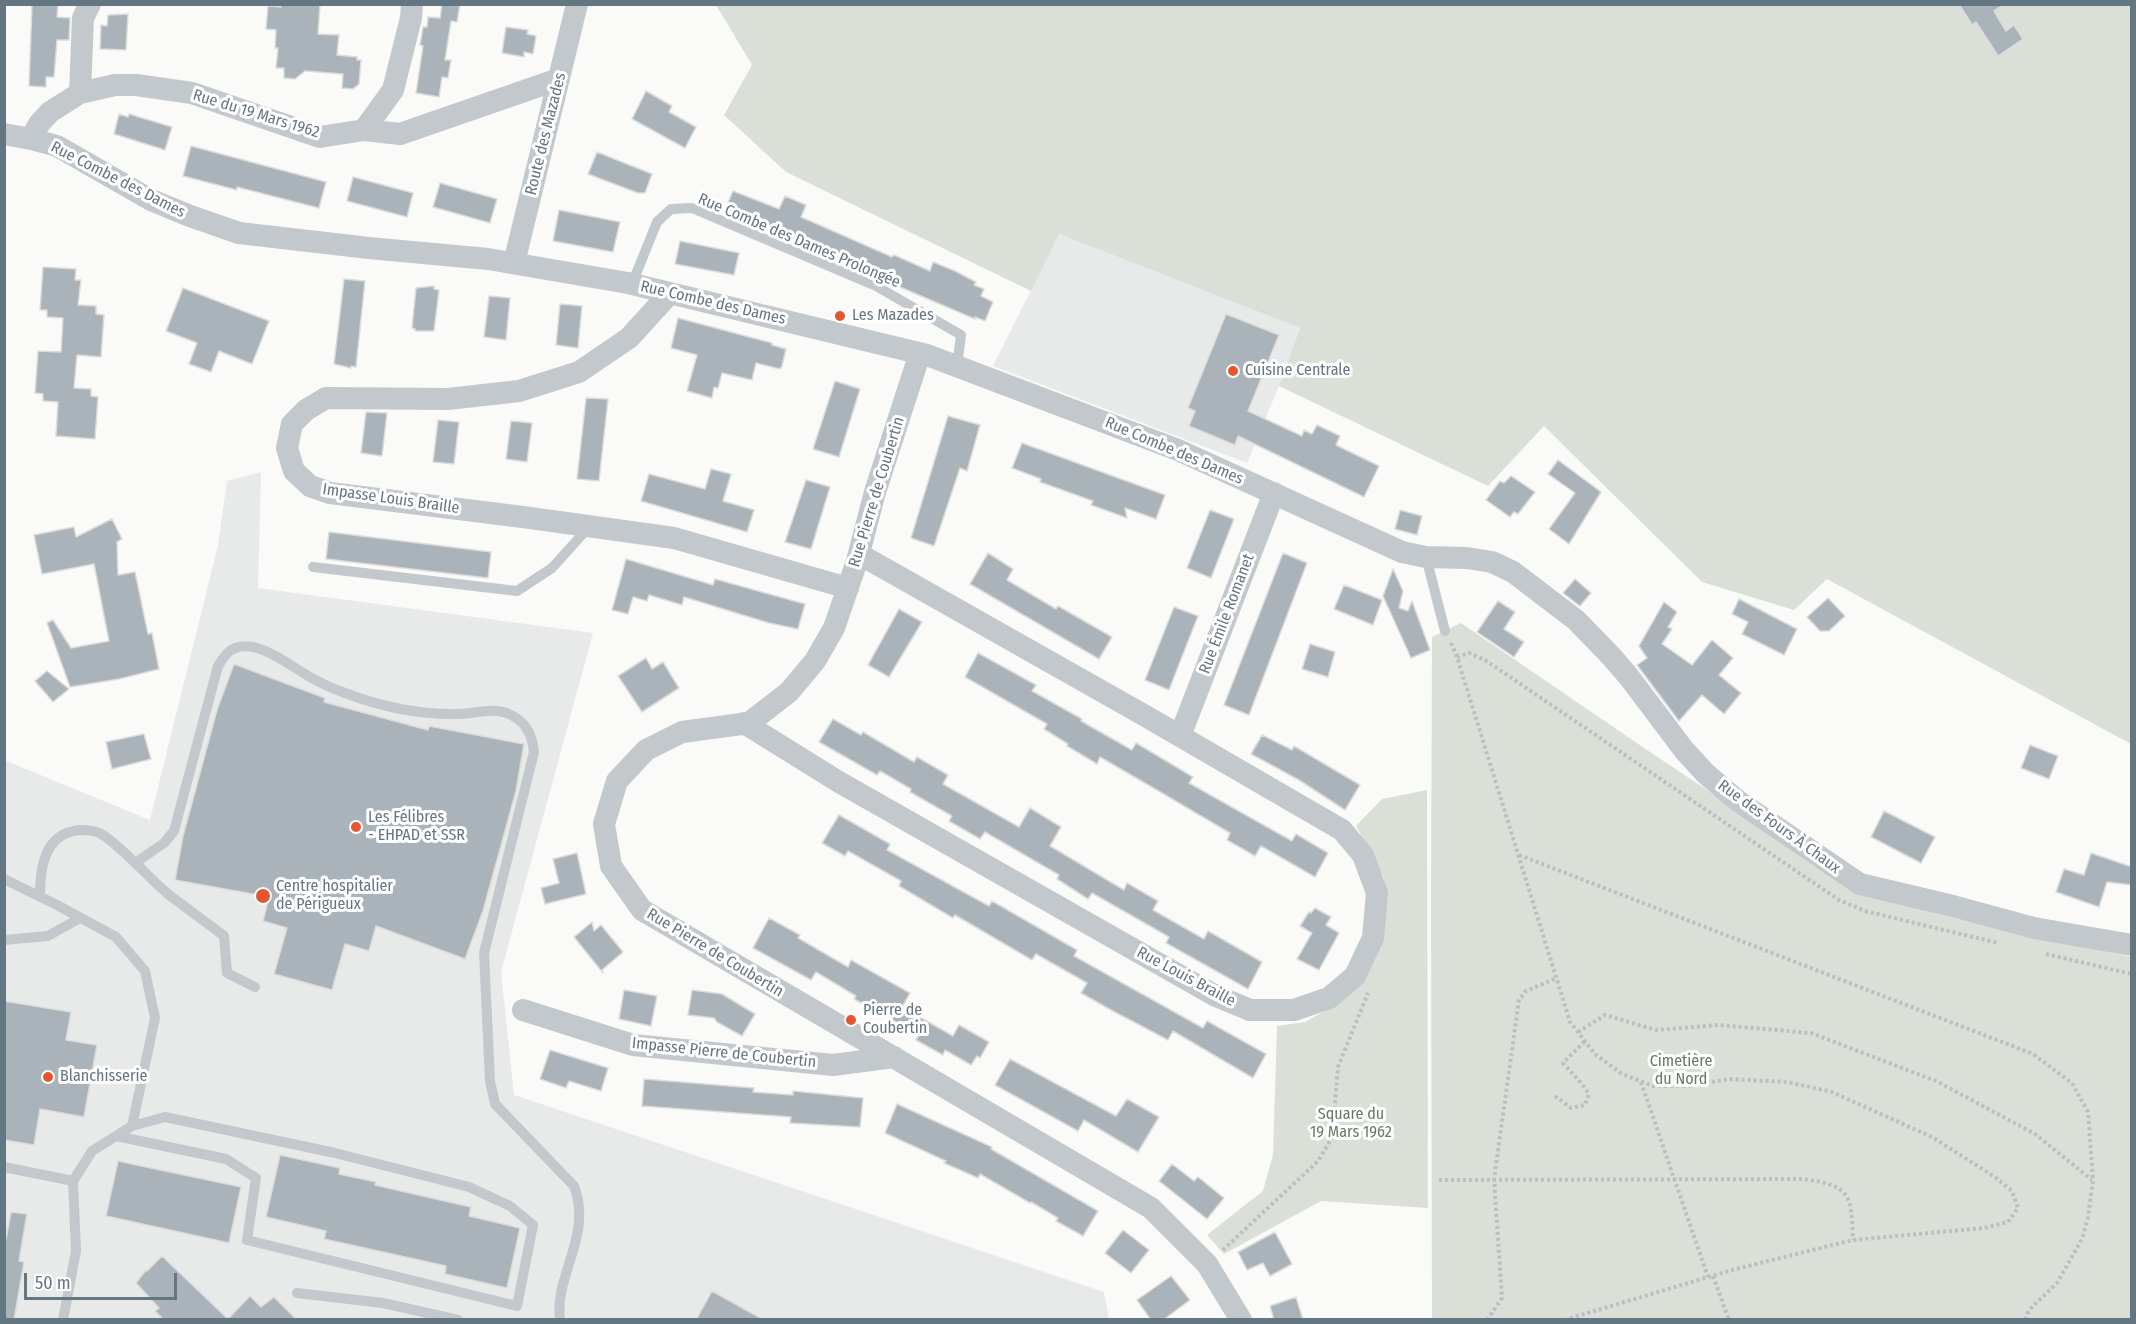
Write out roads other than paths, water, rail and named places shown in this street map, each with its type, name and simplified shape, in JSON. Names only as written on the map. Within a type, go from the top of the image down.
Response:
[{"type":"street","points":[[80,93],[83,18],[90,4]]},
{"type":"street","points":[[364,130],[393,90],[411,18],[412,4]]},
{"type":"street","name":"Route des Mazades","points":[[514,263],[577,4]]},
{"type":"street","name":"Rue du 19 Mars 1962","points":[[31,139],[39,124],[50,112],[80,93],[115,85],[136,85],[192,93],[320,137],[364,130],[400,134],[559,79]]},
{"type":"street","name":"Rue Combe des Dames","points":[[4,134],[57,146],[151,200],[239,233],[514,263],[632,284],[920,353],[1178,450],[1402,552]]},
{"type":"street","name":"Impasse Louis Braille","points":[[670,293],[629,338],[579,372],[519,391],[448,399],[327,398],[306,410],[292,424],[287,448],[294,471],[310,486],[330,493],[674,538],[848,588]]},
{"type":"street","name":"Rue Pierre de Coubertin","points":[[920,353],[875,492],[848,588],[834,628],[815,661],[789,692],[749,723],[682,732],[646,750],[617,781],[604,824],[611,866],[642,910],[1151,1208],[1207,1264],[1241,1320]]},
{"type":"street","name":"Rue Émile Romanet","points":[[1180,736],[1274,493]]},
{"type":"street","name":"Rue des Fours À Chaux","points":[[1402,552],[1426,557],[1467,558],[1492,562],[1513,572],[1549,598],[1576,620],[1611,656],[1684,750],[1706,774],[1738,801],[1860,884],[2034,928],[2132,945]]},
{"type":"street","name":"Rue Louis Braille","points":[[744,723],[839,782],[1223,999],[1250,1010],[1294,1010],[1329,998],[1355,976],[1373,938],[1377,893],[1363,855],[1342,830],[859,554]]},
{"type":"street","name":"Impasse Pierre de Coubertin","points":[[523,1010],[633,1045],[833,1065],[894,1057]]},
{"type":"lane","name":"Rue Combe des Dames Prolongée","points":[[632,284],[657,222],[671,209],[692,208],[876,286],[961,336],[957,366]]},
{"type":"lane","points":[[313,567],[517,591],[552,568],[590,526]]},
{"type":"lane","points":[[1426,557],[1445,631]]},
{"type":"lane","points":[[135,863],[164,843],[174,831],[218,666],[233,648],[262,649],[313,679],[346,694],[397,708],[423,714],[462,715],[494,711],[506,713],[528,728],[534,752],[502,872],[484,953],[486,1011],[490,1081],[495,1104],[574,1186],[580,1201],[576,1245],[558,1303],[560,1320]]},
{"type":"lane","points":[[40,897],[40,873],[46,854],[56,840],[69,831],[85,830],[101,834],[169,894],[224,936],[227,973],[255,987]]},
{"type":"lane","points":[[4,879],[116,937],[146,971],[155,1018],[132,1126]]},
{"type":"lane","points":[[4,940],[48,936],[80,918]]},
{"type":"lane","points":[[63,1320],[76,1251],[73,1181],[92,1151],[116,1136],[132,1126],[165,1117],[335,1153],[469,1187],[510,1206],[533,1225],[517,1306],[247,1240],[256,1178],[226,1159],[116,1136]]},
{"type":"lane","points":[[4,1167],[73,1181]]},
{"type":"lane","points":[[297,1293],[383,1303],[458,1320]]},
{"type":"place","name":"Les Mazades","points":[[840,316]]},
{"type":"place","name":"Cuisine Centrale","points":[[1233,371]]},
{"type":"place","name":"Les Félibres - EHPAD et SSR","points":[[356,827]]},
{"type":"place","name":"Centre hospitalier de Périgueux","points":[[263,896]]},
{"type":"place","name":"Pierre de Coubertin","points":[[851,1020]]},
{"type":"place","name":"Blanchisserie","points":[[48,1077]]},
{"type":"park label","name":"Cimetière du Nord","points":[[1681,1071]]},
{"type":"park label","name":"Square du 19 Mars 1962","points":[[1351,1124]]}]
